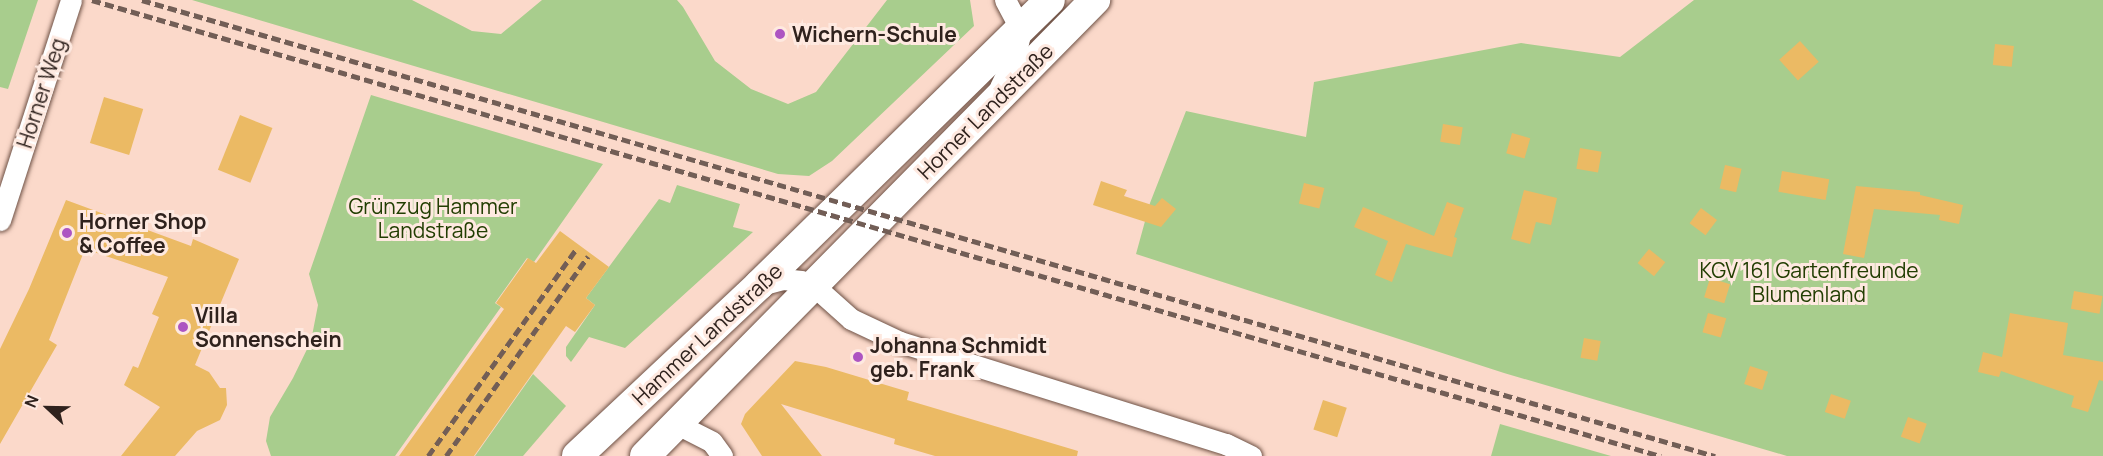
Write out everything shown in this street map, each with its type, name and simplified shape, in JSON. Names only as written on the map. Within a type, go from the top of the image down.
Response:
[{"type":"main road","name":"Horner Landstraße","points":[[835,210],[1050,0]]},
{"type":"main road","name":"Horner Landstraße","points":[[876,222],[1095,0]]},
{"type":"main road","name":"Hammer Landstraße","points":[[577,456],[759,285],[835,210]]},
{"type":"main road","name":"Hammer Landstraße","points":[[645,456],[876,222]]},
{"type":"main road","points":[[602,456],[660,378]]},
{"type":"street","name":"Horner Weg","points":[[0,220],[71,0]]},
{"type":"street","points":[[990,106],[1015,56],[1020,27],[1005,0]]},
{"type":"street","points":[[759,285],[783,279],[801,280],[813,285],[851,319],[900,342],[1219,450],[1251,456]]},
{"type":"street","points":[[677,424],[712,442],[722,456]]},
{"type":"green space","points":[[0,0],[38,0],[8,89],[0,87]]},
{"type":"green space","points":[[192,0],[412,0],[472,31],[501,34],[542,0],[677,0],[715,61],[751,89],[788,104],[816,92],[887,0],[970,0],[974,26],[832,161],[809,176],[778,174]]},
{"type":"green space","name":"KGV 161 Gartenfreunde Blumenland","points":[[1694,0],[2103,0],[2103,456],[1787,456],[1504,373],[1136,254],[1150,203],[1186,111],[1306,137],[1314,82],[1521,43],[1620,57]]},
{"type":"green space","name":"Grünzug Hammer Landstraße","points":[[371,95],[603,164],[534,262],[527,258],[495,303],[501,307],[395,456],[271,456],[266,441],[270,417],[311,341],[318,305],[309,274]]},
{"type":"green space","points":[[677,185],[740,204],[733,227],[753,232],[625,348],[589,337],[571,362],[566,356],[566,347],[595,305],[586,298],[659,199],[670,203]]},
{"type":"green space","points":[[533,374],[566,406],[523,456],[475,456]]},
{"type":"green space","points":[[1500,424],[1611,456],[1491,456]]},
{"type":"building","points":[[1800,41],[1819,62],[1798,81],[1779,60]]},
{"type":"building","points":[[1995,44],[2014,46],[2012,67],[1993,65]]},
{"type":"building","points":[[104,97],[143,109],[129,155],[90,143]]},
{"type":"building","points":[[240,115],[272,128],[250,183],[218,170]]},
{"type":"building","points":[[1443,124],[1463,127],[1460,145],[1440,142]]},
{"type":"building","points":[[1512,133],[1530,138],[1524,158],[1506,153]]},
{"type":"building","points":[[1580,148],[1602,152],[1598,173],[1576,169]]},
{"type":"building","points":[[1725,165],[1742,169],[1736,192],[1720,188]]},
{"type":"building","points":[[1782,171],[1829,179],[1826,200],[1778,192]]},
{"type":"building","points":[[1101,181],[1127,190],[1124,196],[1155,206],[1162,198],[1176,209],[1161,227],[1093,205]]},
{"type":"building","points":[[1304,183],[1324,188],[1319,208],[1299,203]]},
{"type":"building","points":[[1856,186],[1920,192],[1920,195],[1963,205],[1959,224],[1939,220],[1940,215],[1874,209],[1864,258],[1843,254]]},
{"type":"building","points":[[1524,190],[1557,198],[1551,225],[1536,222],[1530,244],[1511,239]]},
{"type":"building","points":[[66,200],[191,246],[193,239],[239,259],[195,365],[209,372],[220,388],[226,388],[227,405],[220,420],[197,431],[175,456],[121,456],[160,407],[124,385],[133,366],[138,368],[159,317],[152,314],[168,277],[85,249],[49,340],[57,345],[0,444],[0,349],[29,289]]},
{"type":"building","points":[[1447,202],[1464,208],[1454,237],[1457,238],[1452,257],[1406,244],[1392,282],[1375,275],[1388,241],[1354,227],[1363,207],[1434,236]]},
{"type":"building","points":[[1701,208],[1717,220],[1706,235],[1690,223]]},
{"type":"building","points":[[560,231],[609,267],[586,298],[595,305],[575,332],[566,326],[474,456],[399,456],[504,309],[496,303],[528,258],[536,263]]},
{"type":"building","points":[[1649,249],[1665,262],[1654,276],[1638,263]]},
{"type":"building","points":[[1710,278],[1730,284],[1724,303],[1704,297]]},
{"type":"building","points":[[2074,291],[2103,296],[2099,314],[2071,309]]},
{"type":"building","points":[[1708,313],[1726,318],[1721,337],[1702,332]]},
{"type":"building","points":[[2010,313],[2068,323],[2063,355],[2103,362],[2103,381],[2099,380],[2088,412],[2071,407],[2074,396],[2001,371],[1999,377],[1978,372],[1983,352],[2002,357]]},
{"type":"building","points":[[1584,338],[1601,341],[1597,361],[1581,358]]},
{"type":"building","points":[[795,361],[826,367],[909,392],[907,400],[1078,451],[1077,456],[935,456],[894,444],[895,439],[781,404],[822,456],[762,456],[741,424],[745,414]]},
{"type":"building","points":[[1750,366],[1768,372],[1762,390],[1744,384]]},
{"type":"building","points":[[1831,394],[1851,401],[1845,419],[1825,412]]},
{"type":"building","points":[[1323,400],[1347,408],[1337,437],[1313,429]]},
{"type":"building","points":[[1908,417],[1927,424],[1920,444],[1901,437]]},
{"type":"railway","points":[[92,0],[1661,456]]},
{"type":"railway","points":[[142,0],[1715,456]]},
{"type":"railway","points":[[428,456],[577,248]]},
{"type":"railway","points":[[446,456],[588,256]]},
{"type":"place","name":"Wichern-Schule","points":[[780,34]]},
{"type":"place","name":"Horner Shop & Coffee","points":[[67,233]]},
{"type":"place","name":"Villa Sonnenschein","points":[[183,327]]},
{"type":"place","name":"Johanna Schmidt geb. Frank","points":[[858,357]]}]
